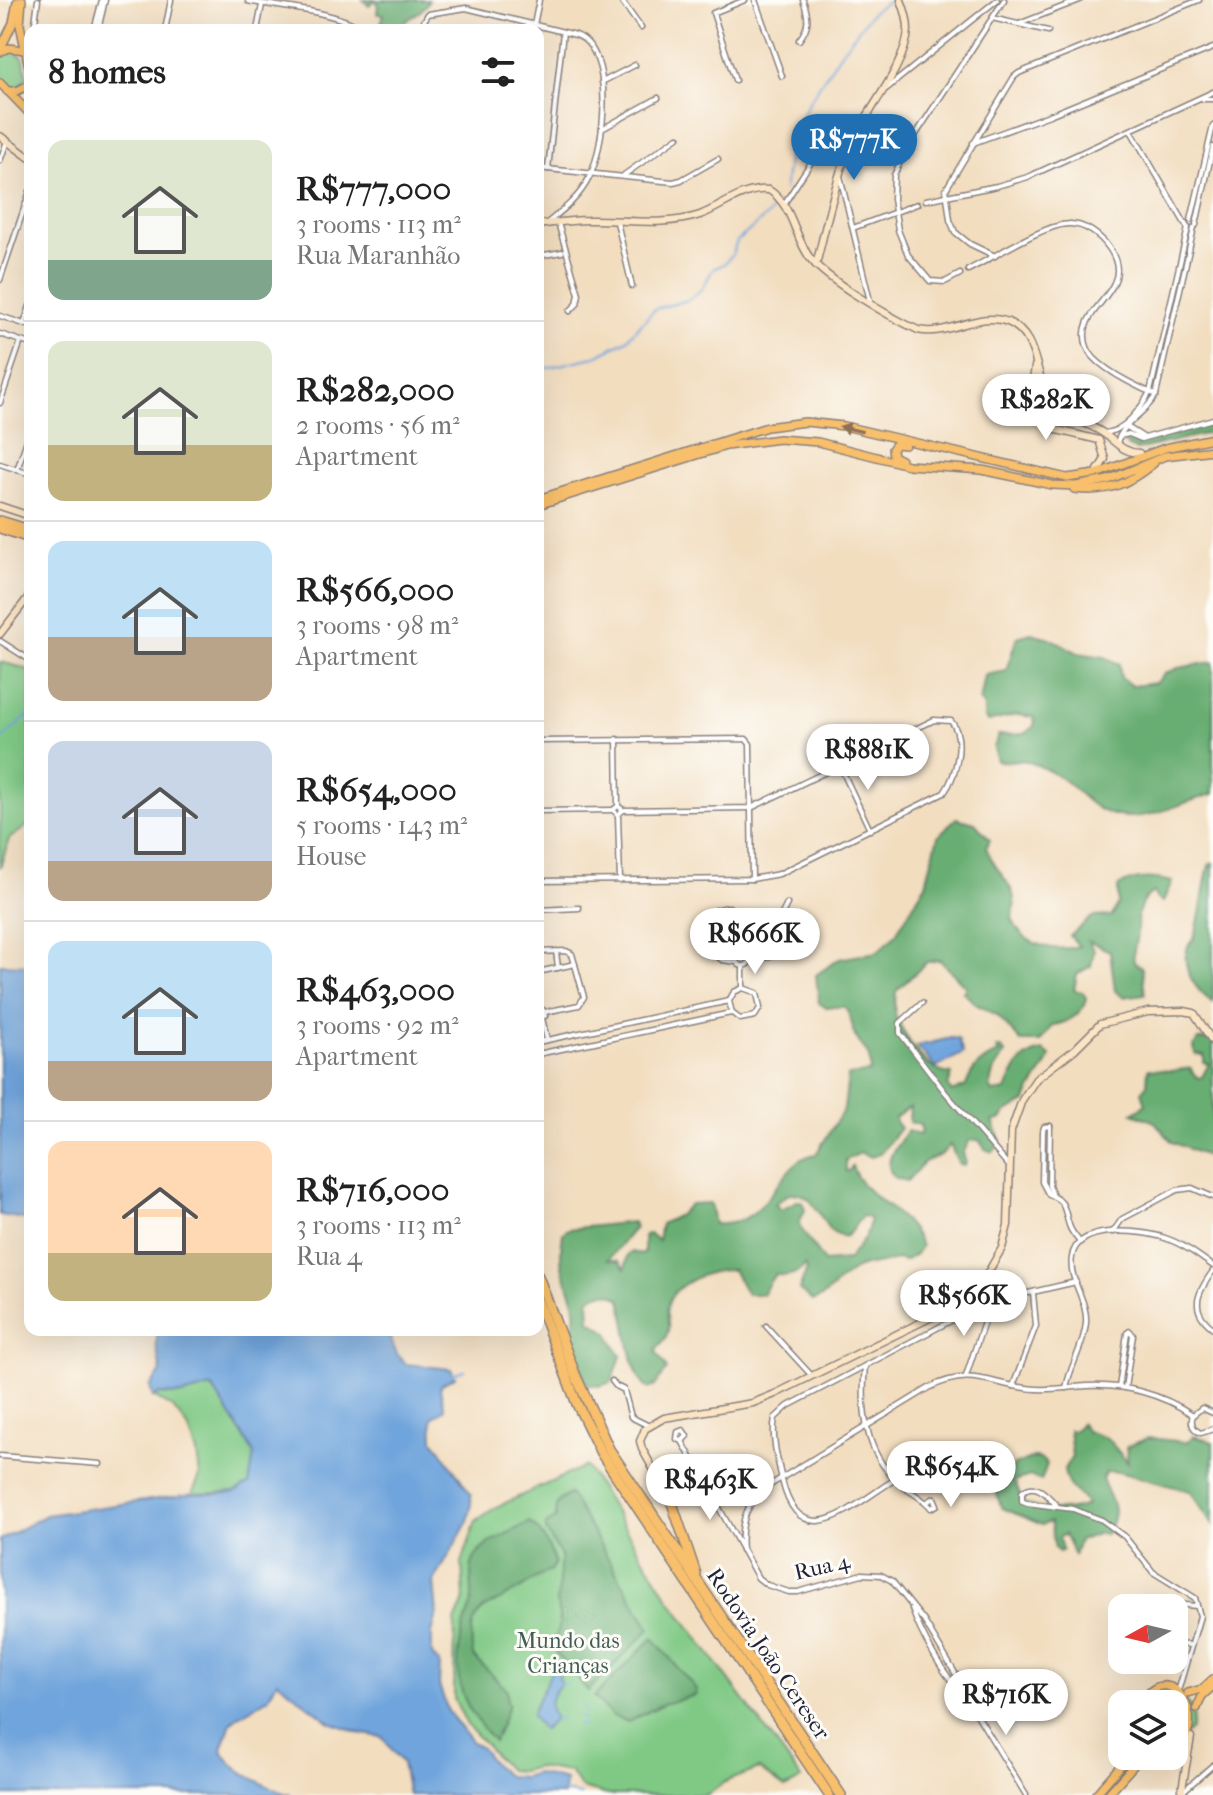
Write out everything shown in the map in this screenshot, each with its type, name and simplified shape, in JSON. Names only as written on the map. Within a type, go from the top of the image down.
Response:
[{"type":"highway","points":[[0,521],[24,528]]},
{"type":"highway","points":[[0,528],[24,536]]},
{"type":"highway","name":"Rodovia João Cereser","points":[[544,1291],[599,1429],[642,1499],[841,1795]]},
{"type":"highway","name":"Rodovia João Cereser","points":[[544,1318],[577,1404],[601,1453],[829,1795]]},
{"type":"highway","points":[[642,1499],[656,1512],[666,1510],[670,1504],[663,1486]]},
{"type":"highway","points":[[663,1486],[673,1504],[699,1585]]},
{"type":"main road","points":[[20,0],[20,25],[24,38]]},
{"type":"main road","points":[[0,51],[20,0]]},
{"type":"main road","points":[[0,51],[9,48],[24,50]]},
{"type":"main road","points":[[0,83],[24,108]]},
{"type":"main road","points":[[7,91],[24,87]]},
{"type":"main road","points":[[544,500],[767,427],[793,423],[844,426],[993,462],[1064,475],[1098,470],[1178,441],[1213,439]]},
{"type":"main road","points":[[544,500],[726,446],[779,439],[818,442],[908,465],[994,472],[1092,491],[1123,485],[1165,456]]},
{"type":"main road","points":[[1008,465],[1060,477],[1086,477],[1151,452],[1197,440]]},
{"type":"main road","points":[[993,462],[980,462],[899,444],[892,449],[895,458],[908,462],[986,467],[1057,482],[1108,480]]},
{"type":"main road","points":[[1060,485],[1076,486],[1108,480],[1165,456],[1213,449]]},
{"type":"main road","points":[[1197,1708],[1188,1693],[1202,1689],[1213,1679]]},
{"type":"main road","points":[[1188,1739],[1198,1723],[1197,1708],[1202,1696],[1213,1686]]},
{"type":"main road","points":[[1155,1690],[1160,1687],[1183,1690]]},
{"type":"main road","points":[[1095,1795],[1117,1770]]},
{"type":"main road","points":[[1107,1795],[1129,1770]]},
{"type":"street","points":[[35,24],[38,0]]},
{"type":"street","points":[[98,24],[104,0]]},
{"type":"street","points":[[166,24],[171,0]]},
{"type":"street","points":[[535,24],[539,0]]},
{"type":"street","points":[[621,0],[641,28]]},
{"type":"street","points":[[735,80],[713,16],[714,11],[745,0]]},
{"type":"street","points":[[755,0],[782,76]]},
{"type":"street","points":[[799,40],[807,30],[809,19],[803,0]]},
{"type":"street","points":[[816,265],[840,176],[857,131],[881,93],[906,42],[907,18],[901,0]]},
{"type":"street","points":[[881,93],[997,0]]},
{"type":"street","points":[[960,274],[945,282],[930,281],[908,255],[894,212],[893,186],[898,164],[1004,0]]},
{"type":"street","points":[[1019,24],[1080,0]]},
{"type":"street","points":[[995,256],[970,244],[955,232],[946,195],[948,183],[1019,73],[1199,0]]},
{"type":"street","points":[[248,1],[348,24]]},
{"type":"street","points":[[258,24],[262,4]]},
{"type":"street","points":[[422,24],[428,14],[473,9],[524,24]]},
{"type":"street","points":[[992,18],[1046,30],[1038,17]]},
{"type":"street","points":[[544,29],[583,38],[593,46],[602,82],[602,129],[591,174],[569,206],[544,223]]},
{"type":"street","points":[[548,169],[563,32]]},
{"type":"street","points":[[973,143],[1213,48]]},
{"type":"street","points":[[602,82],[635,65]]},
{"type":"street","points":[[926,200],[1014,182],[1213,92]]},
{"type":"street","points":[[602,129],[658,98]]},
{"type":"street","points":[[1201,99],[1213,99]]},
{"type":"street","points":[[1103,433],[1127,427],[1156,395],[1190,220],[1196,211],[1213,126]]},
{"type":"street","points":[[1131,131],[1178,211],[1191,227]]},
{"type":"street","points":[[784,204],[828,136]]},
{"type":"street","points":[[622,176],[678,137]]},
{"type":"street","points":[[0,161],[3,138],[24,154]]},
{"type":"street","points":[[1117,441],[1150,392],[1213,147]]},
{"type":"street","points":[[544,169],[673,182],[718,159]]},
{"type":"street","points":[[840,176],[870,301]]},
{"type":"street","points":[[544,224],[588,220],[655,221],[696,216],[744,194],[761,190],[775,194],[784,204],[816,265],[829,277],[911,326],[925,332],[945,331],[987,320],[1011,323],[1026,336],[1041,382],[1052,402]]},
{"type":"street","points":[[853,228],[917,204]]},
{"type":"street","points":[[0,277],[24,208]]},
{"type":"street","points":[[1178,211],[1190,220]]},
{"type":"street","points":[[617,221],[632,286]]},
{"type":"street","points":[[558,223],[579,294],[579,300],[570,311]]},
{"type":"street","points":[[968,270],[1058,226],[1077,224],[1096,234],[1112,252],[1117,273],[1115,281],[1089,316],[1084,335],[1088,351],[1095,361],[1156,395]]},
{"type":"street","points":[[544,255],[562,252]]},
{"type":"street","points":[[0,316],[24,324]]},
{"type":"street","points":[[0,334],[24,342]]},
{"type":"street","points":[[0,403],[21,341]]},
{"type":"street","points":[[1035,363],[1032,403],[1036,415],[1046,425],[1099,440],[1105,459],[1098,470]]},
{"type":"street","points":[[1032,403],[1040,396],[1117,441],[1125,450],[1139,453]]},
{"type":"street","points":[[1117,441],[1126,434],[1139,439],[1213,419]]},
{"type":"street","points":[[1127,427],[1145,437]]},
{"type":"street","points":[[17,470],[24,449]]},
{"type":"street","points":[[0,464],[24,472]]},
{"type":"street","points":[[0,506],[24,514]]},
{"type":"street","points":[[0,634],[24,603]]},
{"type":"street","points":[[0,641],[24,656]]},
{"type":"street","points":[[544,811],[751,808],[934,720],[946,719],[955,726],[958,749],[948,790],[940,797],[779,874],[752,879],[544,881]]},
{"type":"street","points":[[544,741],[742,737],[750,744],[752,879]]},
{"type":"street","points":[[617,739],[616,808],[620,881]]},
{"type":"street","points":[[840,766],[870,830]]},
{"type":"street","points":[[618,815],[623,810]]},
{"type":"street","points":[[750,958],[769,957],[777,951],[779,920],[787,904]]},
{"type":"street","points":[[729,907],[714,911],[708,921],[718,957],[743,967]]},
{"type":"street","points":[[544,910],[579,908]]},
{"type":"street","points":[[556,951],[558,968]]},
{"type":"street","points":[[544,952],[571,953],[584,997],[582,1003],[544,1011]]},
{"type":"street","points":[[736,962],[740,952],[747,953],[749,963],[743,967]]},
{"type":"street","points":[[544,971],[576,964]]},
{"type":"street","points":[[743,967],[743,988]]},
{"type":"street","points":[[544,1052],[732,1013],[745,1020],[758,1012],[761,1002],[757,993],[743,988],[734,992],[729,1001],[732,1013]]},
{"type":"street","points":[[544,1041],[729,1001]]},
{"type":"street","points":[[922,1003],[900,1023],[900,1033],[945,1092],[1009,1166]]},
{"type":"street","points":[[663,1486],[640,1441],[649,1426],[674,1415],[753,1403],[946,1310],[982,1283],[1007,1233],[1011,1131],[1029,1087],[1100,1024],[1148,1012],[1190,1011],[1198,1016],[1213,1042]]},
{"type":"street","points":[[620,1025],[623,1036]]},
{"type":"street","points":[[544,1028],[547,1040]]},
{"type":"street","points":[[1046,1185],[1051,1128],[1047,1125],[1042,1139],[1046,1185],[1049,1195],[1065,1206],[1071,1231],[1080,1242]]},
{"type":"street","points":[[1113,1232],[1122,1219],[1177,1190],[1192,1188],[1213,1197]]},
{"type":"street","points":[[1066,1388],[1086,1326],[1084,1305],[1071,1257],[1080,1242],[1091,1235],[1147,1233],[1165,1238],[1213,1269],[1201,1291],[1198,1306],[1202,1320],[1213,1328]]},
{"type":"street","points":[[894,1480],[836,1516],[817,1522],[800,1517],[788,1502],[782,1478],[773,1427],[780,1411],[985,1303],[1076,1282]]},
{"type":"street","points":[[1013,1386],[1036,1326],[1033,1293]]},
{"type":"street","points":[[966,1376],[982,1331],[985,1303]]},
{"type":"street","points":[[766,1326],[812,1376]]},
{"type":"street","points":[[1122,1387],[1127,1333],[1130,1331],[1133,1335]]},
{"type":"street","points":[[865,1366],[863,1393],[866,1427],[875,1452],[894,1480],[912,1495],[927,1502]]},
{"type":"street","points":[[742,1553],[741,1526],[757,1493],[943,1381],[966,1376],[1038,1390],[1122,1387],[1164,1399],[1193,1415]]},
{"type":"street","points":[[612,1381],[624,1390],[631,1417],[649,1426]]},
{"type":"street","points":[[1212,1432],[1201,1433],[1194,1429],[1191,1422],[1193,1415],[1202,1408],[1213,1413]]},
{"type":"street","points":[[682,1441],[742,1553]]},
{"type":"street","points":[[0,1456],[100,1464]]},
{"type":"street","points":[[703,1477],[728,1491]]},
{"type":"street","points":[[1058,1507],[1038,1489],[1029,1488],[1022,1492],[1022,1501],[1090,1514],[1113,1526],[1153,1572],[1195,1598],[1200,1616],[1179,1688]]},
{"type":"street","points":[[714,1497],[718,1492],[728,1491],[757,1493]]},
{"type":"street","points":[[744,1494],[748,1507]]},
{"type":"street","points":[[728,1527],[741,1526]]},
{"type":"street","name":"Rua 4","points":[[742,1553],[758,1578],[778,1590],[798,1592],[862,1574],[881,1575],[897,1586],[924,1621],[1026,1795]]},
{"type":"street","points":[[1188,1604],[1198,1608]]},
{"type":"street","name":"Rua 4","points":[[912,1607],[918,1625],[955,1687],[965,1695]]},
{"type":"street","points":[[939,1660],[945,1656]]},
{"type":"street","points":[[947,1673],[953,1669]]},
{"type":"street","points":[[1188,1749],[1191,1737]]},
{"type":"street","points":[[1181,1794],[1213,1765]]},
{"type":"street","points":[[1181,1794],[1184,1770]]},
{"type":"green space","points":[[374,0],[429,0],[422,10],[403,24],[381,23],[384,14],[377,14],[378,3]]},
{"type":"green space","points":[[6,52],[16,52],[24,59],[24,81],[17,88],[5,86],[0,80],[0,58]]},
{"type":"green space","points":[[1213,424],[1213,432],[1136,450],[1123,441],[1126,437],[1144,441]]},
{"type":"green space","points":[[1031,633],[1050,638],[1078,653],[1105,657],[1119,664],[1121,678],[1132,686],[1155,683],[1178,668],[1213,662],[1213,794],[1151,814],[1117,816],[1097,808],[1065,781],[1039,766],[1021,760],[997,761],[994,748],[998,735],[1024,733],[1035,723],[1033,717],[1017,715],[988,722],[980,702],[985,675],[1006,671],[1017,637]]},
{"type":"green space","points":[[0,662],[24,668],[24,828],[9,839],[0,868]]},
{"type":"green space","points":[[956,818],[975,823],[990,840],[986,847],[990,857],[1011,889],[1014,897],[1012,918],[1016,927],[1030,941],[1046,947],[1079,946],[1070,936],[1092,917],[1112,916],[1118,903],[1118,887],[1124,883],[1144,878],[1172,882],[1163,902],[1156,898],[1154,892],[1145,899],[1138,913],[1134,962],[1142,968],[1145,994],[1123,997],[1115,991],[1110,951],[1088,941],[1094,951],[1091,966],[1077,974],[1074,990],[1083,992],[1086,998],[1079,1013],[1070,1020],[1053,1025],[1040,1042],[1021,1042],[997,1015],[977,1005],[963,992],[966,987],[940,960],[927,962],[896,991],[894,1013],[910,1043],[925,1061],[942,1072],[952,1074],[948,1086],[952,1092],[966,1086],[978,1065],[999,1053],[996,1048],[1002,1048],[1005,1054],[992,1077],[992,1092],[1006,1090],[1024,1059],[1044,1051],[1050,1056],[1026,1102],[1008,1111],[1000,1120],[993,1121],[1001,1142],[993,1152],[985,1149],[979,1140],[970,1140],[963,1153],[964,1166],[959,1164],[950,1145],[941,1155],[924,1162],[907,1181],[895,1178],[889,1166],[895,1149],[907,1131],[919,1135],[922,1132],[920,1125],[909,1122],[910,1107],[895,1118],[900,1128],[881,1153],[872,1157],[860,1153],[846,1160],[846,1171],[852,1166],[866,1188],[914,1233],[921,1246],[916,1254],[905,1261],[897,1259],[859,1267],[812,1301],[799,1290],[807,1269],[805,1265],[792,1274],[775,1274],[762,1294],[747,1294],[733,1270],[702,1275],[682,1286],[669,1301],[668,1332],[656,1351],[667,1369],[654,1387],[647,1388],[633,1360],[621,1299],[608,1293],[596,1294],[589,1300],[590,1320],[608,1333],[621,1356],[612,1382],[599,1386],[587,1384],[580,1363],[572,1353],[568,1332],[573,1325],[575,1308],[561,1262],[563,1233],[568,1229],[633,1222],[635,1228],[608,1259],[619,1261],[625,1269],[628,1254],[644,1253],[644,1235],[649,1234],[658,1240],[661,1224],[679,1215],[690,1204],[710,1203],[714,1224],[734,1223],[761,1206],[791,1168],[802,1159],[816,1154],[844,1109],[848,1076],[870,1072],[870,1064],[845,1007],[825,1007],[819,1003],[816,975],[839,959],[877,952],[895,935],[926,884],[938,836]],"holes":[[[790,1193],[798,1193],[810,1200],[831,1231],[843,1237],[862,1216],[869,1218],[866,1236],[848,1260],[824,1262],[800,1227],[805,1210],[802,1201],[781,1210],[775,1204]]]},
{"type":"green space","points":[[1213,863],[1213,1003],[1192,980],[1186,957],[1196,930],[1209,865]]},
{"type":"green space","points":[[1213,1039],[1213,1159],[1172,1142],[1155,1122],[1133,1113],[1146,1104],[1142,1092],[1147,1084],[1148,1069],[1171,1071],[1191,1068],[1198,1078],[1202,1077],[1209,1064],[1204,1063],[1204,1055],[1195,1054],[1194,1046],[1198,1040]]},
{"type":"green space","points":[[211,1387],[248,1439],[254,1453],[254,1464],[249,1485],[235,1492],[192,1494],[200,1476],[197,1453],[188,1427],[172,1407],[153,1397],[160,1394],[182,1395]]},
{"type":"green space","points":[[1081,1423],[1086,1431],[1107,1438],[1128,1463],[1126,1447],[1148,1438],[1186,1442],[1194,1436],[1213,1442],[1213,1525],[1190,1491],[1118,1472],[1106,1472],[1102,1478],[1114,1511],[1111,1525],[1106,1534],[1099,1533],[1079,1541],[1074,1555],[1064,1534],[1059,1538],[1062,1550],[1059,1552],[1055,1549],[1050,1522],[1042,1525],[1002,1508],[996,1491],[999,1482],[1014,1465],[1035,1458],[1047,1464],[1041,1481],[1030,1476],[1014,1481],[1024,1504],[1055,1510],[1086,1505],[1070,1487],[1064,1469],[1072,1457],[1069,1430],[1074,1431]]},
{"type":"green space","name":"Mundo das Crianças","points":[[586,1466],[670,1600],[802,1779],[785,1788],[759,1769],[725,1782],[707,1795],[608,1795],[581,1788],[570,1772],[537,1767],[522,1771],[508,1770],[467,1725],[454,1699],[455,1622],[464,1600],[462,1563],[476,1521],[496,1507]]},
{"type":"green space","points":[[570,1494],[650,1629],[588,1691],[556,1653],[555,1639],[560,1624],[557,1603],[561,1556],[546,1531],[546,1525],[556,1518],[558,1503]]},
{"type":"green space","points":[[529,1522],[548,1546],[555,1563],[551,1571],[479,1613],[472,1629],[473,1656],[507,1690],[509,1704],[494,1742],[473,1714],[461,1690],[459,1647],[472,1602],[471,1576],[476,1556],[487,1545]]},
{"type":"green space","points":[[653,1638],[696,1689],[696,1695],[663,1704],[628,1722],[612,1716],[594,1697]]},
{"type":"green space","points":[[1188,1703],[1193,1717],[1188,1732]]},
{"type":"water","points":[[0,964],[24,965],[24,1219],[0,1215]]},
{"type":"water","points":[[958,1039],[963,1053],[936,1068],[917,1046]]},
{"type":"water","points":[[157,1336],[389,1336],[397,1354],[406,1364],[451,1369],[455,1377],[442,1384],[440,1389],[445,1409],[432,1418],[433,1439],[471,1494],[471,1507],[468,1521],[434,1582],[437,1614],[432,1634],[432,1655],[440,1664],[439,1685],[448,1711],[496,1767],[507,1776],[523,1777],[536,1773],[566,1780],[563,1795],[408,1795],[402,1763],[382,1737],[330,1722],[277,1681],[268,1698],[231,1723],[222,1749],[241,1771],[291,1795],[0,1795],[0,1540],[46,1515],[192,1494],[235,1492],[249,1484],[254,1453],[212,1387],[182,1395],[160,1394],[153,1397],[150,1387],[161,1372]]},
{"type":"water","points":[[553,1668],[558,1672],[561,1684],[551,1700],[555,1719],[543,1730],[532,1712]]},
{"type":"waterway","points":[[784,190],[791,138],[810,100],[873,11],[892,0]]},
{"type":"waterway","points":[[544,369],[594,357],[625,341],[655,309],[688,300],[702,289],[713,269],[724,264],[732,255],[737,241],[769,214],[776,203]]},
{"type":"waterway","points":[[0,741],[24,719]]},
{"type":"waterway","points":[[453,1374],[465,1370]]},
{"type":"waterway","points":[[561,1684],[567,1684]]},
{"type":"waterway","points":[[582,1707],[587,1710]]},
{"type":"waterway","points":[[555,1719],[561,1718]]},
{"type":"waterway","points":[[578,1718],[583,1718]]},
{"type":"waterway","points":[[577,1725],[584,1725]]},
{"type":"waterway","points":[[563,1792],[581,1795]]}]
